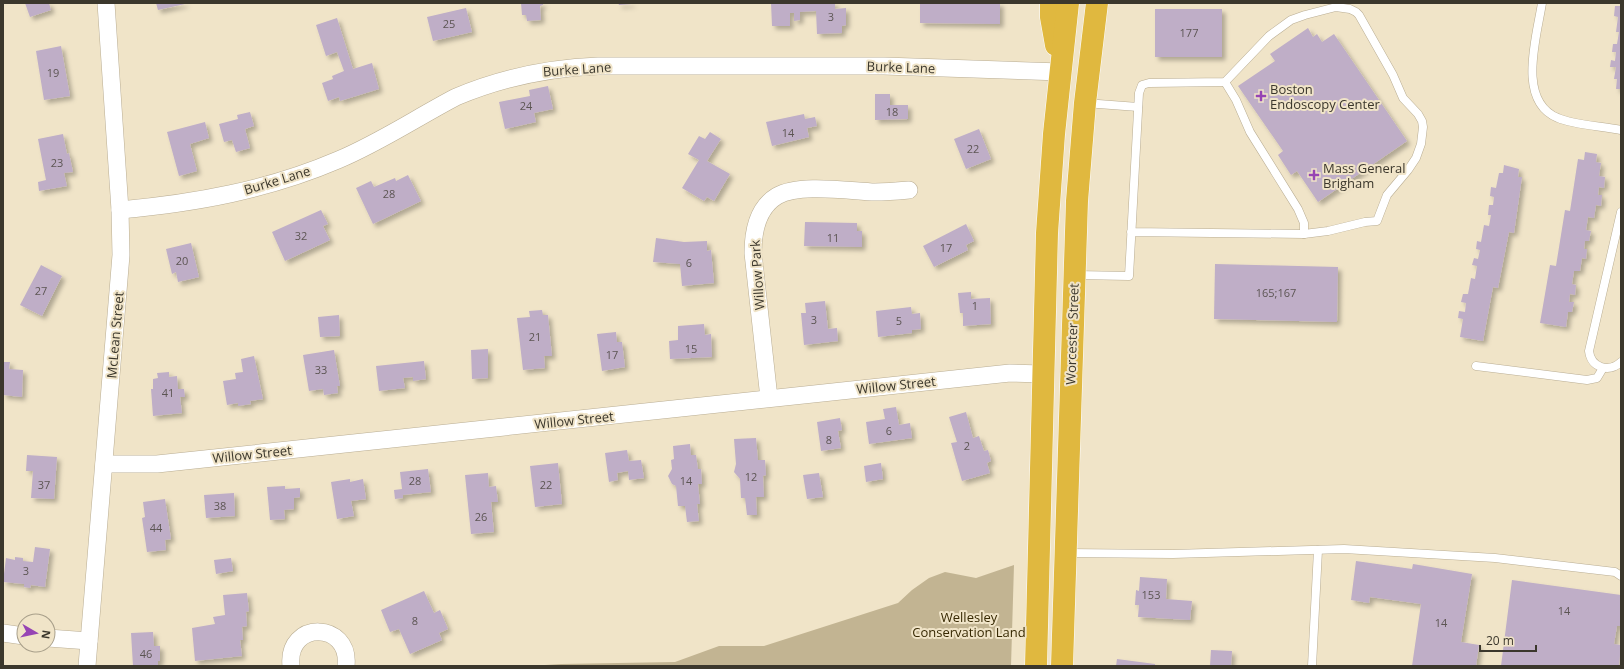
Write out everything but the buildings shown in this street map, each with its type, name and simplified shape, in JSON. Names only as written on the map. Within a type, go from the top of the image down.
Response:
[{"type":"highway","points":[[1052,3],[1051,17],[1060,72]]},
{"type":"highway","points":[[1036,666],[1047,233],[1051,169],[1068,3]]},
{"type":"highway","name":"Worcester Street","points":[[1062,666],[1074,275],[1078,194],[1085,103],[1097,3]]},
{"type":"street","name":"McLean Street","points":[[87,666],[120,274],[120,210],[106,3]]},
{"type":"street","name":"Burke Lane","points":[[120,210],[207,199],[286,179],[322,167],[358,151],[443,103],[467,92],[509,79],[555,69],[598,66],[876,66],[1060,72]]},
{"type":"street","name":"Willow Park","points":[[769,398],[753,253],[754,230],[757,221],[763,212],[777,196],[795,191],[830,189],[876,192],[909,190]]},
{"type":"street","name":"Willow Street","points":[[104,464],[143,465],[172,463],[1010,373],[1043,374]]},
{"type":"street","points":[[291,666],[291,652],[298,640],[309,633],[321,631],[334,636],[342,644],[346,658],[346,666]]},
{"type":"street","points":[[3,633],[16,635]]},
{"type":"street","points":[[56,639],[89,641]]},
{"type":"lane","points":[[1542,3],[1532,76],[1533,88],[1538,102],[1551,114],[1562,120],[1621,130]]},
{"type":"lane","points":[[1074,275],[1129,276],[1131,232],[1138,107],[1140,89],[1142,85],[1145,83],[1225,82],[1248,60],[1262,43],[1285,23],[1305,14],[1333,7],[1350,9],[1359,15],[1393,75],[1403,98],[1422,120],[1423,132],[1419,151],[1408,170],[1387,195],[1377,221],[1365,222],[1328,231],[1304,234],[1131,232]]},
{"type":"lane","points":[[1225,82],[1239,105],[1250,132],[1298,209],[1304,223],[1304,234]]},
{"type":"lane","points":[[1085,103],[1138,107]]},
{"type":"lane","points":[[1621,212],[1589,349],[1591,360],[1596,365],[1603,368],[1613,368],[1621,362]]},
{"type":"lane","points":[[1476,366],[1587,380],[1597,378],[1603,368]]},
{"type":"lane","points":[[1065,553],[1173,554],[1344,549],[1495,558],[1615,572],[1621,576]]},
{"type":"lane","points":[[1312,666],[1318,550]]},
{"type":"green space","name":"Wellesley Conservation Land","points":[[1014,565],[1011,666],[529,666],[675,662],[719,646],[764,646],[898,603],[912,590],[929,578],[945,572],[976,578]]},
{"type":"place","name":"Boston Endoscopy Center","points":[[1261,96]]},
{"type":"place","name":"Mass General Brigham","points":[[1314,175]]}]
